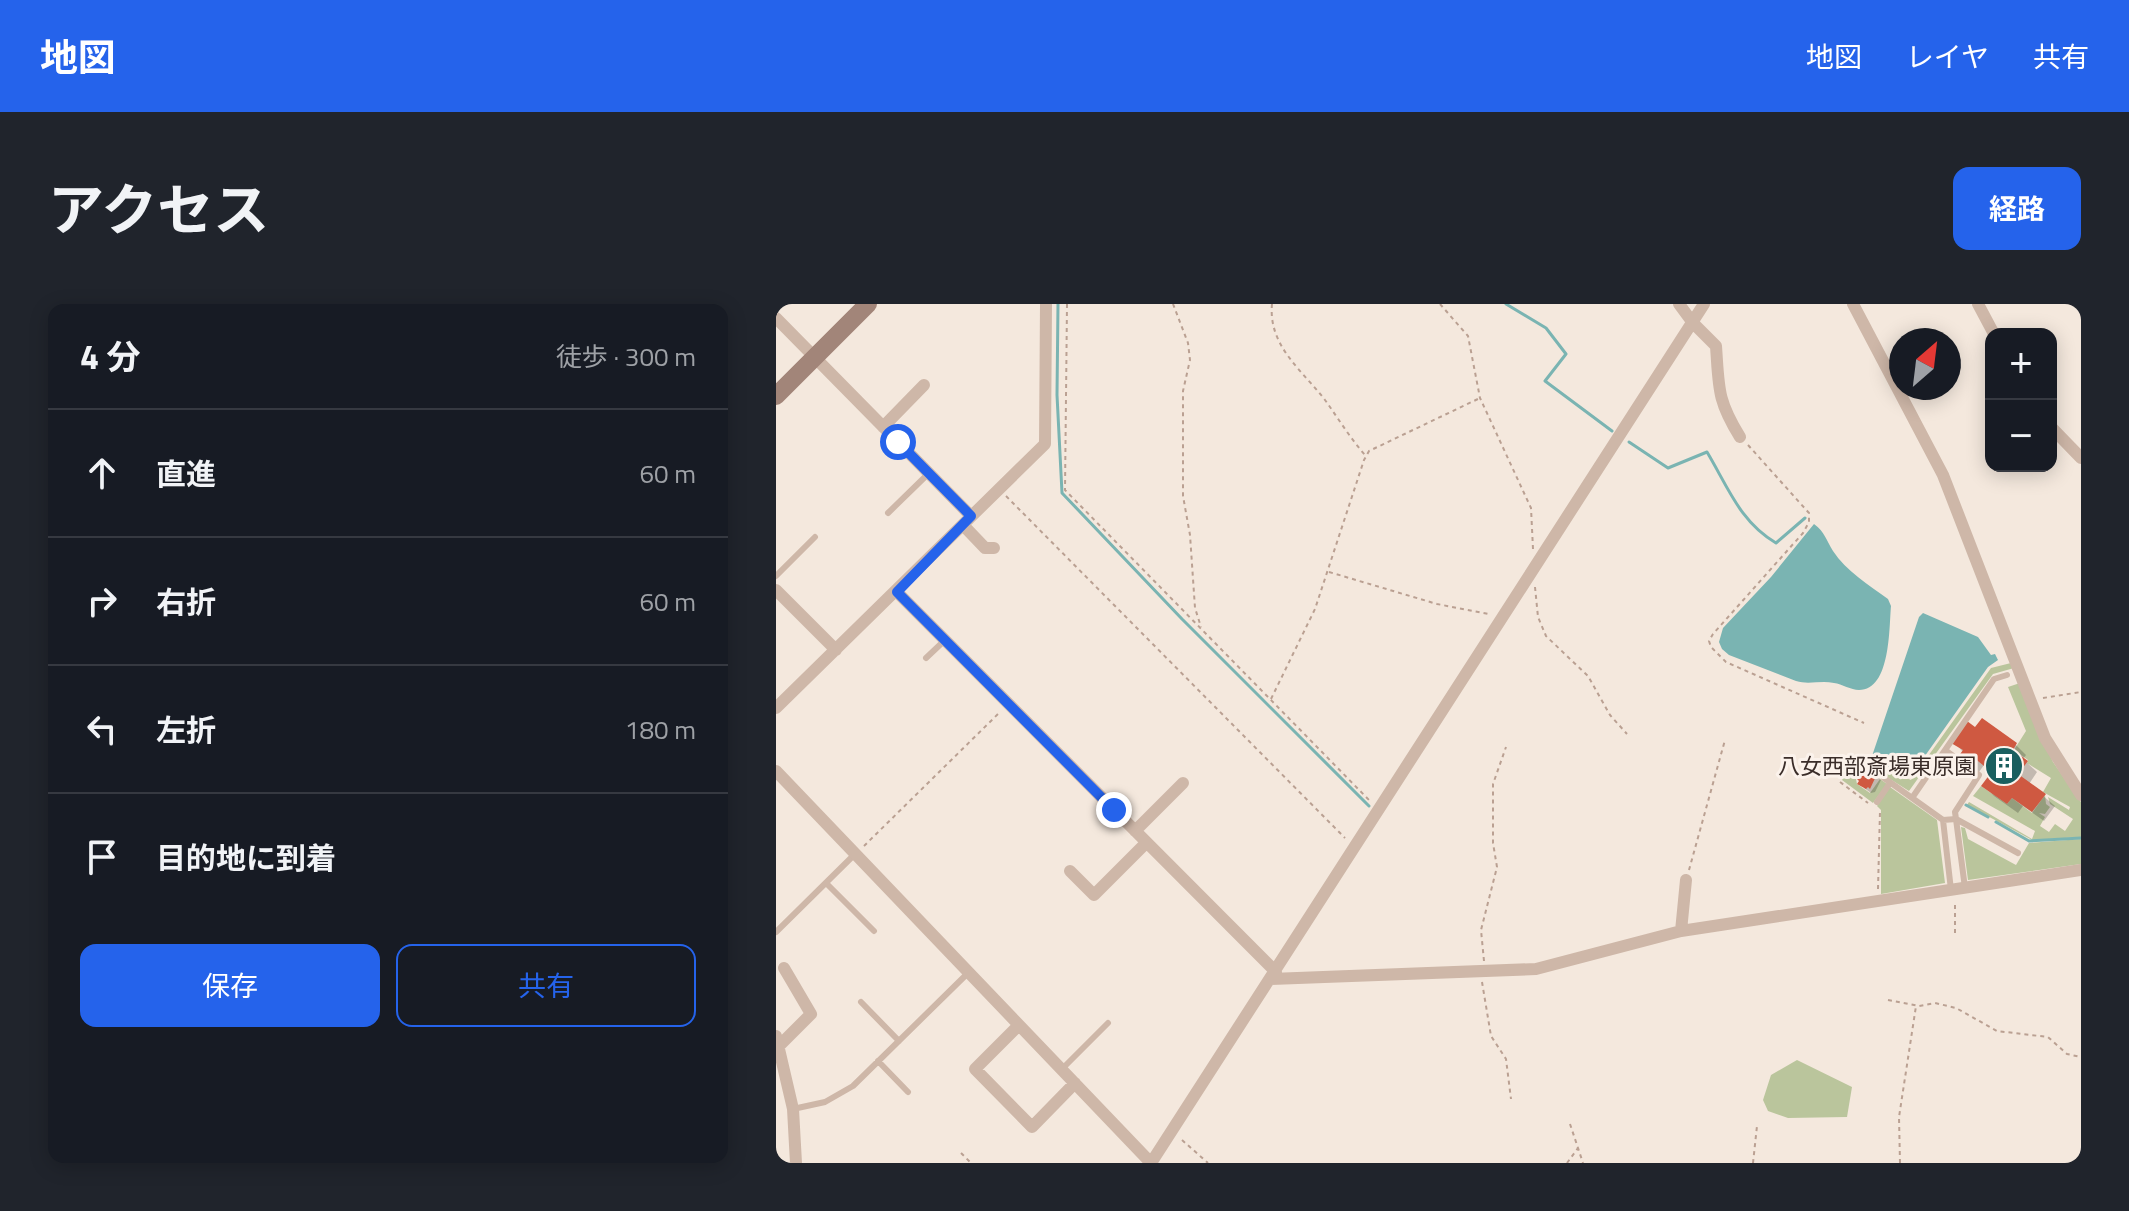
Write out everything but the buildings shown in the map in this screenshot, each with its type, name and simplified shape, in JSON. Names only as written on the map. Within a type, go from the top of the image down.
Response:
[{"type":"main road","points":[[776,396],[868,304]]},
{"type":"street","points":[[776,708],[1045,444],[1046,304]]},
{"type":"street","points":[[1679,304],[1716,346],[1720,399],[1724,412],[1740,437]]},
{"type":"street","points":[[776,771],[1151,1163],[1704,304]]},
{"type":"street","points":[[1853,304],[1943,475],[2045,738],[2081,795]]},
{"type":"street","points":[[1978,304],[1991,328]]},
{"type":"street","points":[[776,318],[929,473],[985,548],[994,548]]},
{"type":"street","points":[[883,427],[924,385]]},
{"type":"street","points":[[2057,433],[2081,458]]},
{"type":"street","points":[[776,590],[836,650]]},
{"type":"street","points":[[897,592],[1274,975],[1536,969],[1681,931],[2081,870]]},
{"type":"street","points":[[1135,831],[1183,783]]},
{"type":"street","points":[[1070,871],[1094,895],[1146,843]]},
{"type":"street","points":[[1681,931],[1686,880]]},
{"type":"street","points":[[784,968],[811,1014],[777,1041],[793,1109],[796,1163]]},
{"type":"street","points":[[1019,1025],[975,1069],[1032,1127],[1075,1083]]},
{"type":"lane","points":[[888,513],[929,473]]},
{"type":"lane","points":[[776,576],[815,537]]},
{"type":"lane","points":[[926,658],[945,640]]},
{"type":"lane","points":[[1912,798],[1994,679],[2007,675]]},
{"type":"lane","points":[[1945,750],[1979,775],[1955,812],[1957,889]]},
{"type":"lane","points":[[1873,803],[1887,781],[1943,820],[1956,819],[2018,853]]},
{"type":"lane","points":[[1943,820],[1957,889]]},
{"type":"lane","points":[[776,932],[854,855]]},
{"type":"lane","points":[[826,883],[874,931]]},
{"type":"lane","points":[[793,1109],[825,1102],[843,1093],[969,972]]},
{"type":"lane","points":[[861,1002],[899,1041]]},
{"type":"lane","points":[[1061,1069],[1108,1023]]},
{"type":"lane","points":[[878,1061],[908,1092]]},
{"type":"lane","points":[[776,1095],[790,1091]]},
{"type":"path","points":[[1067,304],[1065,490],[1378,809]]},
{"type":"path","points":[[1173,304],[1188,343],[1190,360],[1183,391],[1183,496],[1190,535],[1195,608],[1201,628]]},
{"type":"path","points":[[1272,304],[1275,331],[1283,349],[1366,456]]},
{"type":"path","points":[[1440,304],[1468,336],[1480,398],[1531,508],[1538,617],[1546,636],[1588,676],[1610,715],[1627,734]]},
{"type":"path","points":[[1271,699],[1308,625],[1369,451],[1480,398]]},
{"type":"path","points":[[1740,437],[1809,513],[1809,522],[1803,533],[1713,634],[1709,641],[1711,647],[1726,662],[1864,723]]},
{"type":"path","points":[[999,489],[1354,848]]},
{"type":"path","points":[[1328,572],[1437,604],[1502,619]]},
{"type":"path","points":[[2031,699],[2081,692]]},
{"type":"path","points":[[854,855],[1009,703]]},
{"type":"path","points":[[1686,880],[1725,740]]},
{"type":"path","points":[[1506,747],[1493,784],[1493,843],[1497,867],[1481,930],[1488,1027],[1506,1059],[1511,1099]]},
{"type":"path","points":[[1840,782],[1873,803]]},
{"type":"path","points":[[1878,901],[1880,811]]},
{"type":"path","points":[[1955,933],[1957,889]]},
{"type":"path","points":[[1888,1000],[1916,1005],[1935,1003],[1956,1008],[1997,1031],[2048,1037],[2067,1054],[2081,1057]]},
{"type":"path","points":[[1900,1163],[1899,1117],[1916,1005]]},
{"type":"path","points":[[1570,1124],[1583,1163]]},
{"type":"path","points":[[1753,1163],[1757,1126]]},
{"type":"path","points":[[1171,1133],[1208,1163]]},
{"type":"path","points":[[1567,1163],[1578,1148]]},
{"type":"path","points":[[961,1153],[971,1163]]},
{"type":"green space","points":[[2011,663],[2014,668],[1993,674],[1909,791],[1871,767],[1868,770],[1864,768],[1856,779],[1857,784],[1870,793],[1880,779],[1887,784],[1873,803],[1842,780],[1859,757],[1911,780],[1991,668]]},
{"type":"green space","points":[[2020,683],[2053,762],[2081,802],[2081,837],[2032,840],[1967,805],[1969,802],[2032,839],[2035,831],[1973,796],[1981,786],[2007,804],[2012,798],[2032,813],[2045,795],[2046,804],[2050,807],[2045,814],[2039,813],[2045,817],[2040,826],[2049,832],[2055,824],[2065,831],[2073,819],[2050,804],[2048,797],[2069,810],[2070,807],[2043,792],[2051,778],[2027,763],[2028,760],[2014,750],[2026,731],[2008,687]]},
{"type":"green space","points":[[1890,787],[1937,820],[1945,883],[1881,894],[1881,810],[1877,806]]},
{"type":"green space","points":[[1961,827],[1965,828],[1968,839],[2016,865],[2029,843],[2081,839],[2081,864],[1968,880]]},
{"type":"green space","points":[[1797,1060],[1852,1087],[1847,1117],[1788,1118],[1768,1111],[1763,1100],[1771,1075]]},
{"type":"water","points":[[1814,524],[1844,565],[1888,599],[1891,606],[1883,669],[1869,687],[1859,690],[1829,682],[1796,681],[1729,655],[1719,642],[1723,628],[1771,577]]},
{"type":"water","points":[[1923,613],[1978,637],[1998,660],[1988,667],[1910,777],[1871,759],[1919,617]]},
{"type":"waterway","points":[[1058,304],[1057,395],[1062,493],[1182,619],[1369,806]]},
{"type":"waterway","points":[[1506,304],[1546,328],[1566,354],[1545,381],[1612,431]]},
{"type":"waterway","points":[[1629,442],[1668,468],[1707,452],[1744,514],[1776,543],[1805,518]]},
{"type":"waterway","points":[[1966,805],[1988,817]]},
{"type":"waterway","points":[[1996,822],[2029,841],[2081,838]]},
{"type":"place","name":"八女西部斎場東原園","points":[[2004,766]]},
{"type":"route","points":[[898,442],[971,516],[897,592],[1114,810]]}]
